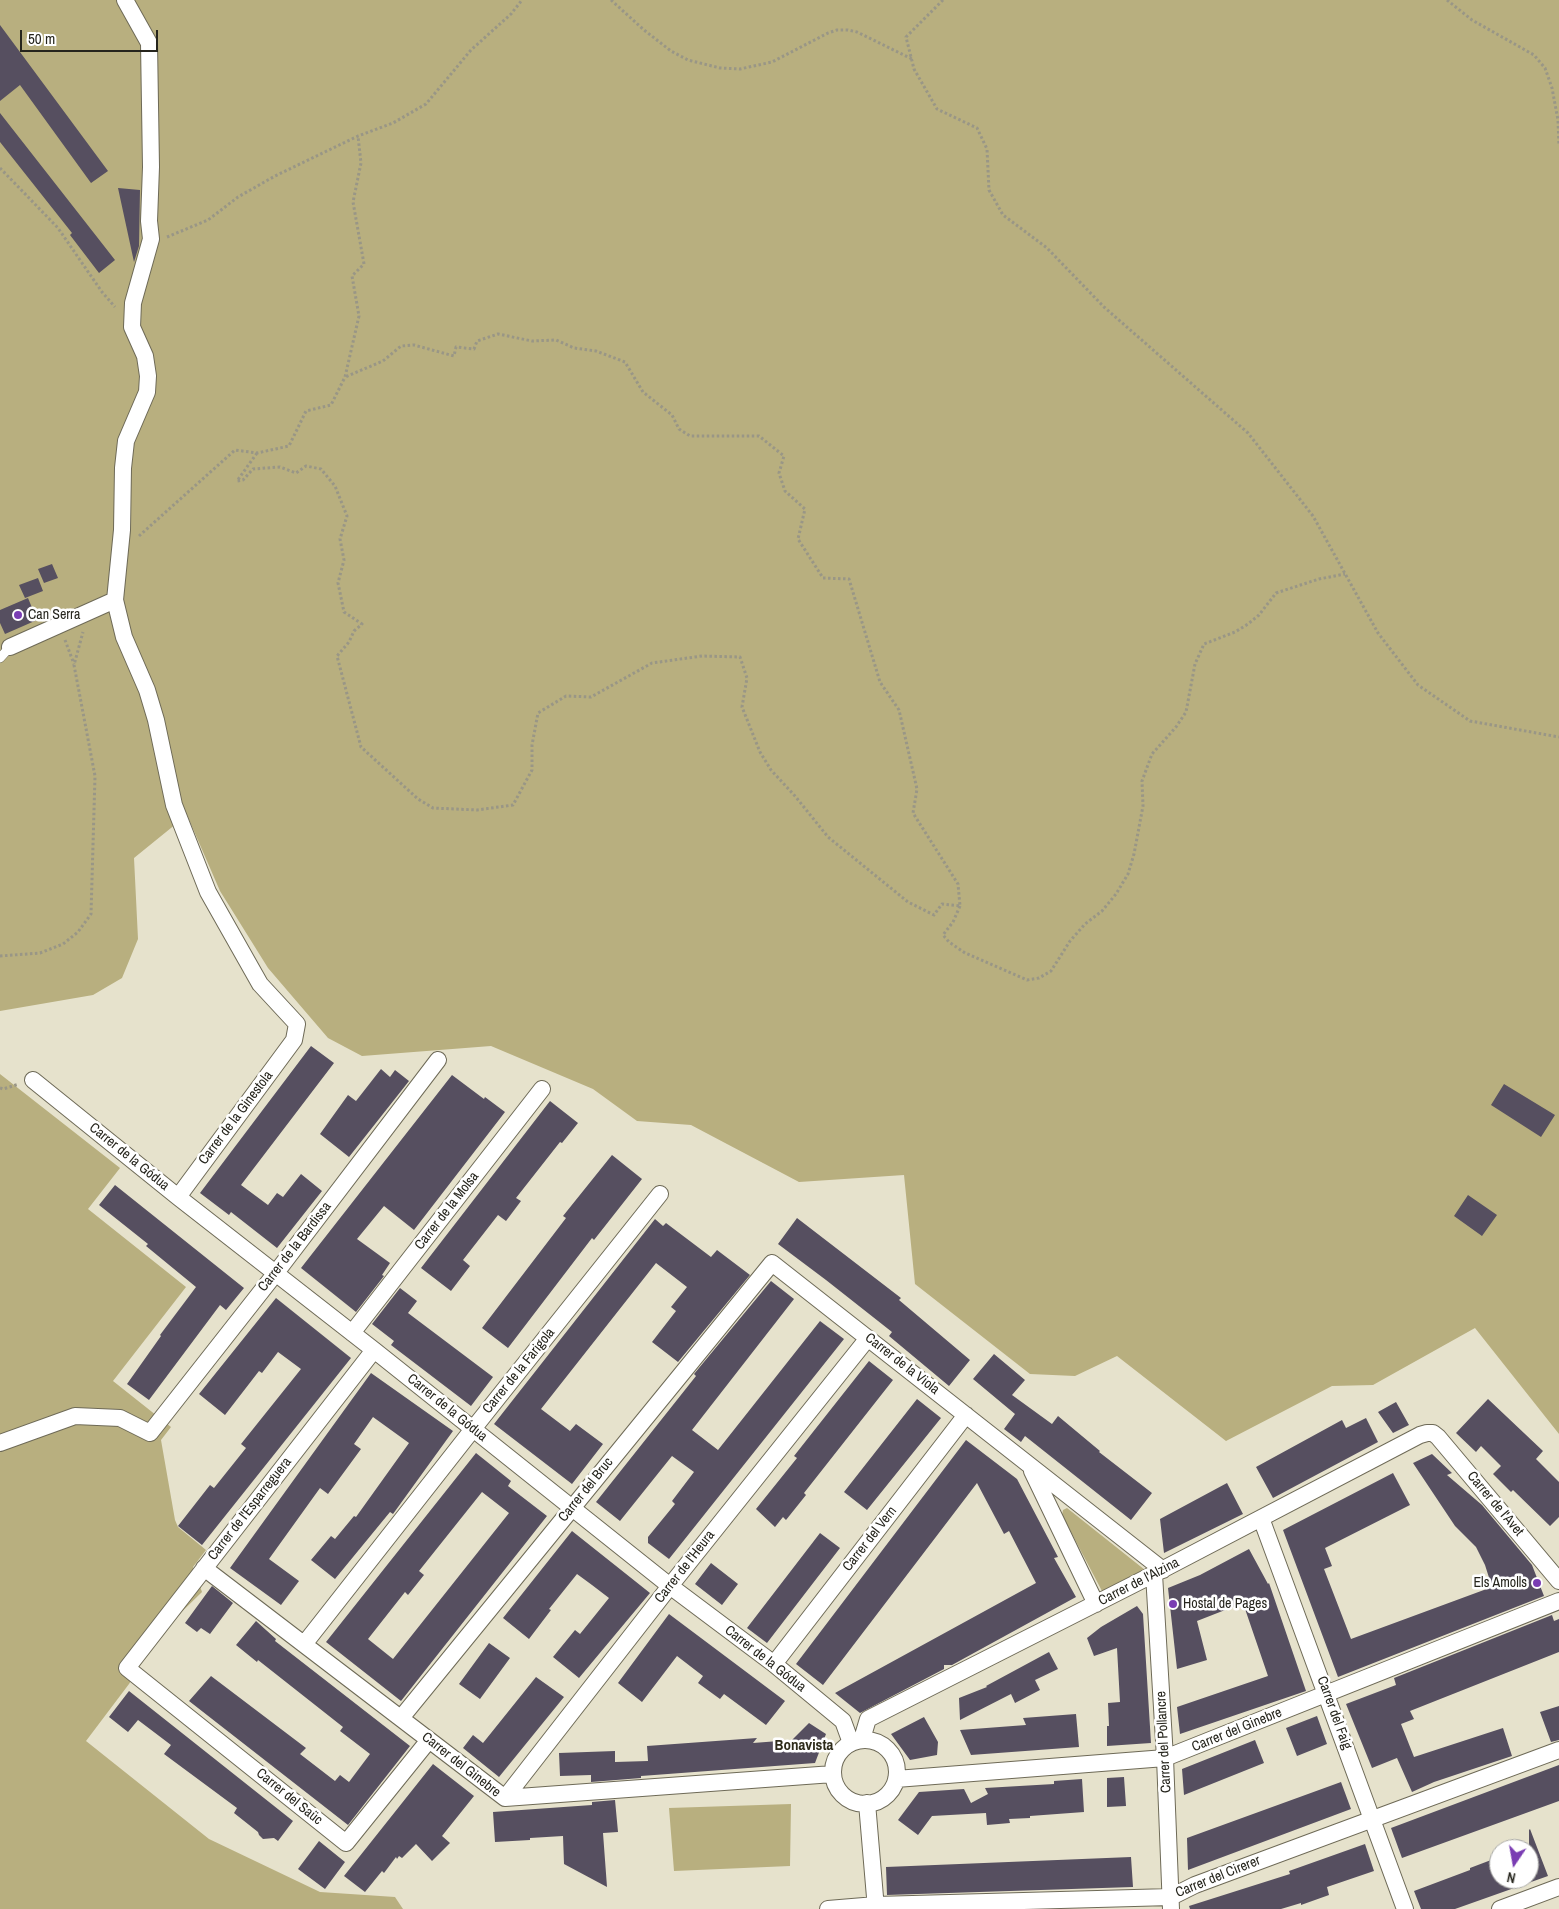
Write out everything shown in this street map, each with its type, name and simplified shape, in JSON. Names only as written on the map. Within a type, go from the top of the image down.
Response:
[{"type":"street","points":[[5,652],[115,600],[120,554],[126,441],[147,392],[148,384],[144,356],[132,327],[133,303],[151,239],[149,221],[151,167],[149,43],[125,0]]},
{"type":"street","name":"Carrer de la Ginestola","points":[[115,600],[124,637],[147,690],[174,805],[208,892],[260,984],[297,1024],[294,1040],[178,1197]]},
{"type":"street","name":"Carrer de la Bardissa","points":[[0,1443],[75,1416],[120,1418],[150,1433],[275,1274],[438,1060]]},
{"type":"street","name":"Carrer de la Gódua","points":[[34,1080],[178,1197],[374,1350],[670,1586],[774,1664],[843,1721],[856,1741]]},
{"type":"street","name":"Carrer de la Molsa","points":[[352,1333],[542,1089]]},
{"type":"street","name":"Carrer de la Farigola","points":[[305,1643],[660,1194]]},
{"type":"street","name":"Carrer de la Viola","points":[[772,1263],[966,1414],[1159,1572]]},
{"type":"street","name":"Carrer del Bruc","points":[[401,1718],[772,1263]]},
{"type":"street","name":"Carrer de l'Heura","points":[[505,1798],[670,1586],[868,1338]]},
{"type":"street","name":"Carrer de l'Esparreguera","points":[[127,1668],[374,1350]]},
{"type":"street","name":"Carrer del Vern","points":[[774,1664],[966,1414]]},
{"type":"street","name":"Carrer de l'Alzina","points":[[856,1741],[868,1719],[1159,1572],[1420,1434],[1427,1433]]},
{"type":"street","name":"Carrer de l'Avet","points":[[1427,1433],[1433,1433],[1438,1437],[1559,1581]]},
{"type":"street","name":"Carrer de la Viola","points":[[1030,1467],[1096,1604]]},
{"type":"street","name":"Carrer del Faig","points":[[1261,1518],[1405,1909]]},
{"type":"street","name":"Carrer del Ginebre","points":[[204,1568],[305,1643],[505,1798],[833,1774]]},
{"type":"street","name":"Carrer del Pollancre","points":[[1159,1572],[1171,1903]]},
{"type":"street","name":"Carrer del Ginebre","points":[[896,1779],[1165,1758],[1559,1601]]},
{"type":"street","name":"Carrer del Saüc","points":[[127,1668],[346,1843],[429,1740]]},
{"type":"street","points":[[856,1741],[877,1742],[889,1750],[896,1764],[896,1779],[890,1791],[880,1800],[867,1804],[851,1801],[838,1790],[833,1774],[837,1756],[856,1741]]},
{"type":"street","name":"Carrer del Cirerer","points":[[828,1909],[1171,1903],[1196,1885],[1559,1750]]},
{"type":"street","points":[[867,1804],[876,1907]]},
{"type":"street","points":[[1500,1909],[1559,1887]]},
{"type":"path","points":[[151,239],[171,236],[208,220],[238,197],[275,176],[358,136],[393,123],[426,104],[472,50],[522,0]]},
{"type":"path","points":[[611,0],[671,51],[688,60],[720,68],[740,69],[772,62],[837,30],[857,32],[912,59]]},
{"type":"path","points":[[943,0],[906,37],[914,69],[937,109],[977,128],[986,149],[989,190],[1003,215],[1047,248],[1104,307],[1248,433],[1312,516],[1378,633],[1418,685],[1470,721],[1559,736]]},
{"type":"path","points":[[1447,0],[1472,20],[1534,55],[1545,68],[1552,88],[1558,120],[1559,146]]},
{"type":"path","points":[[120,554],[235,450],[257,454],[289,446],[306,411],[331,405],[345,377],[360,316],[352,276],[364,264],[353,202],[361,162],[358,136]]},
{"type":"path","points":[[0,168],[58,228],[102,292],[132,327]]},
{"type":"path","points":[[345,377],[383,361],[401,346],[414,345],[454,356],[456,347],[474,349],[477,341],[498,334],[532,341],[556,340],[574,348],[596,351],[625,362],[643,392],[672,415],[679,429],[690,436],[759,436],[784,456],[779,472],[785,491],[805,509],[798,540],[823,578],[849,579],[880,682],[899,710],[917,789],[913,813],[958,884],[960,906],[953,922],[944,935],[949,942],[966,954],[1027,980],[1038,978],[1051,971],[1070,942],[1085,924],[1102,911],[1128,874],[1134,854],[1143,806],[1142,781],[1157,746],[1176,727],[1186,712],[1196,664],[1204,644],[1248,624],[1259,615],[1276,593],[1318,579],[1345,574]]},
{"type":"path","points":[[257,454],[237,481],[243,480],[253,469],[280,467],[296,473],[306,466],[321,469],[335,486],[346,516],[340,539],[344,560],[338,583],[344,612],[362,624],[354,631],[349,642],[337,656],[361,747],[418,799],[433,808],[477,810],[513,805],[532,770],[532,745],[538,713],[566,696],[591,697],[652,662],[702,656],[740,657],[747,678],[742,707],[760,752],[771,770],[828,837],[908,902],[934,915],[942,904],[960,906]]},
{"type":"path","points":[[74,665],[89,612]]},
{"type":"path","points":[[0,956],[40,953],[63,944],[78,932],[92,914],[95,776],[74,665],[60,625]]},
{"type":"shaded area","points":[[0,0],[1559,0],[1559,1434],[1475,1328],[1373,1385],[1332,1386],[1226,1441],[1117,1356],[1075,1376],[1030,1374],[915,1284],[904,1175],[799,1182],[691,1125],[637,1121],[593,1089],[491,1046],[362,1056],[328,1038],[268,968],[220,891],[187,815],[134,858],[138,939],[122,978],[93,995],[0,1011]]},
{"type":"shaded area","points":[[0,1074],[120,1168],[88,1209],[186,1287],[113,1381],[171,1427],[161,1440],[175,1520],[178,1527],[206,1550],[193,1567],[202,1592],[159,1634],[129,1684],[86,1741],[209,1839],[320,1892],[395,1897],[403,1909],[0,1909]]},
{"type":"shaded area","points":[[1067,1508],[1145,1570],[1102,1591],[1062,1515],[1063,1510]]},
{"type":"shaded area","points":[[791,1804],[790,1866],[674,1871],[669,1808]]},
{"type":"building","points":[[0,25],[108,171],[91,183],[20,85],[0,101]]},
{"type":"building","points":[[0,113],[115,260],[99,273],[70,235],[72,233],[0,142]]},
{"type":"building","points":[[118,188],[140,190],[139,246],[134,262]]},
{"type":"building","points":[[52,564],[58,578],[44,583],[38,569]]},
{"type":"building","points":[[38,578],[43,591],[25,598],[19,585]]},
{"type":"building","name":"Can Serra","points":[[28,598],[37,620],[5,634],[0,623],[0,610]]},
{"type":"building","points":[[311,1046],[334,1063],[241,1185],[268,1205],[277,1193],[283,1197],[301,1174],[322,1191],[277,1248],[231,1212],[229,1215],[200,1193]]},
{"type":"building","points":[[381,1069],[390,1077],[395,1070],[409,1081],[349,1157],[320,1134],[348,1095],[356,1101]]},
{"type":"building","points":[[452,1075],[505,1112],[414,1230],[384,1206],[357,1239],[390,1263],[382,1275],[384,1276],[356,1312],[301,1268]]},
{"type":"building","points":[[1504,1084],[1555,1115],[1541,1137],[1491,1105]]},
{"type":"building","points":[[550,1101],[578,1123],[562,1143],[560,1142],[516,1198],[521,1201],[506,1221],[498,1215],[463,1260],[470,1266],[451,1291],[421,1268]]},
{"type":"building","points":[[612,1155],[642,1179],[594,1240],[592,1238],[508,1348],[482,1328],[566,1218],[563,1216]]},
{"type":"building","points":[[115,1185],[244,1288],[226,1310],[220,1305],[149,1400],[127,1384],[160,1335],[196,1287],[146,1246],[148,1244],[99,1205]]},
{"type":"building","points":[[1468,1195],[1497,1215],[1482,1236],[1454,1216]]},
{"type":"building","points":[[797,1218],[901,1298],[899,1300],[970,1360],[949,1386],[889,1336],[892,1332],[778,1244]]},
{"type":"building","points":[[655,1219],[663,1226],[666,1223],[711,1257],[717,1250],[750,1275],[678,1362],[652,1342],[676,1311],[671,1307],[687,1287],[656,1263],[541,1409],[570,1431],[576,1424],[603,1444],[572,1484],[494,1424]]},
{"type":"building","points":[[771,1281],[794,1299],[692,1430],[718,1450],[820,1321],[844,1339],[669,1559],[648,1543],[648,1537],[675,1504],[672,1501],[694,1472],[672,1456],[620,1521],[596,1502],[696,1376],[694,1374]]},
{"type":"building","points":[[400,1288],[417,1301],[408,1313],[493,1377],[471,1406],[391,1345],[394,1341],[372,1324]]},
{"type":"building","points":[[276,1298],[351,1358],[202,1545],[178,1526],[210,1485],[214,1488],[246,1448],[241,1444],[301,1369],[278,1352],[262,1373],[259,1371],[225,1415],[199,1394]]},
{"type":"building","points":[[994,1354],[1025,1380],[1012,1395],[1052,1424],[1058,1416],[1099,1452],[1152,1493],[1131,1520],[1025,1436],[1021,1442],[1004,1429],[1015,1414],[973,1379]]},
{"type":"building","points":[[869,1361],[893,1380],[804,1493],[806,1495],[786,1520],[783,1517],[775,1527],[756,1509],[797,1458],[794,1456]]},
{"type":"building","points":[[371,1373],[453,1431],[393,1514],[390,1512],[335,1579],[311,1560],[331,1536],[335,1539],[354,1516],[356,1517],[409,1443],[373,1417],[354,1444],[361,1449],[328,1494],[320,1488],[269,1559],[299,1581],[281,1605],[230,1568]]},
{"type":"building","points":[[917,1399],[941,1418],[867,1510],[844,1492]]},
{"type":"building","points":[[1488,1399],[1543,1451],[1536,1459],[1559,1482],[1559,1517],[1550,1526],[1513,1490],[1511,1492],[1493,1474],[1501,1466],[1481,1446],[1476,1452],[1456,1433]]},
{"type":"building","points":[[1396,1402],[1409,1425],[1393,1433],[1378,1412]]},
{"type":"building","points":[[1366,1418],[1378,1442],[1273,1498],[1256,1467],[1342,1420],[1346,1428]]},
{"type":"building","points":[[966,1440],[1017,1479],[1058,1557],[1054,1558],[1076,1597],[952,1665],[944,1665],[944,1669],[860,1713],[835,1693],[1036,1583],[1009,1531],[1004,1534],[977,1483],[823,1685],[796,1664]]},
{"type":"building","points":[[476,1453],[511,1481],[508,1486],[547,1516],[401,1701],[326,1642]],"holes":[[[482,1492],[509,1513],[393,1659],[368,1639],[405,1592],[408,1595],[424,1575],[419,1571]]]},
{"type":"building","points":[[1432,1454],[1452,1473],[1447,1475],[1482,1505],[1532,1565],[1544,1596],[1338,1677],[1283,1530],[1393,1473],[1410,1505],[1325,1548],[1332,1566],[1324,1569],[1351,1639],[1492,1587],[1485,1565],[1476,1547],[1455,1526],[1413,1463]]},
{"type":"building","points":[[1227,1483],[1243,1514],[1164,1553],[1160,1519]]},
{"type":"building","points":[[572,1531],[650,1593],[579,1678],[553,1657],[575,1630],[580,1634],[609,1598],[577,1574],[549,1609],[551,1610],[529,1639],[503,1618]]},
{"type":"building","points":[[820,1533],[840,1548],[767,1643],[747,1628]]},
{"type":"building","points":[[1249,1549],[1269,1583],[1306,1691],[1180,1734],[1177,1707],[1268,1676],[1243,1603],[1197,1621],[1207,1660],[1177,1669],[1168,1588],[1200,1575]]},
{"type":"building","points":[[711,1563],[738,1584],[722,1605],[695,1584]]},
{"type":"building","points":[[212,1586],[233,1603],[210,1634],[201,1628],[197,1632],[185,1623]]},
{"type":"building","points":[[1137,1606],[1143,1614],[1151,1743],[1107,1746],[1107,1726],[1109,1726],[1108,1703],[1120,1702],[1117,1648],[1094,1656],[1087,1638],[1101,1627]]},
{"type":"building","points":[[669,1614],[785,1701],[766,1725],[724,1694],[720,1699],[698,1683],[703,1676],[677,1656],[642,1702],[618,1683]]},
{"type":"building","points":[[1552,1615],[1554,1621],[1559,1619],[1559,1652],[1410,1711],[1414,1719],[1401,1724],[1414,1757],[1503,1728],[1512,1756],[1434,1782],[1412,1792],[1397,1758],[1372,1768],[1346,1704],[1396,1685],[1394,1678]]},
{"type":"building","points":[[256,1621],[276,1639],[275,1641],[410,1746],[348,1825],[189,1701],[211,1676],[306,1748],[300,1754],[335,1781],[340,1775],[349,1782],[370,1754],[340,1731],[343,1727],[236,1645]]},
{"type":"building","points":[[489,1643],[510,1658],[480,1699],[459,1684]]},
{"type":"building","points":[[1049,1652],[1058,1669],[1035,1680],[1040,1690],[1015,1703],[1011,1694],[960,1720],[959,1698],[987,1687]]},
{"type":"building","points":[[536,1677],[564,1697],[499,1777],[463,1748],[473,1735],[483,1743]]},
{"type":"building","points":[[129,1691],[293,1821],[278,1841],[274,1838],[263,1839],[258,1832],[234,1813],[237,1808],[164,1754],[171,1745],[138,1720],[128,1732],[109,1717]]},
{"type":"building","points":[[1559,1706],[1559,1740],[1551,1742],[1540,1712]]},
{"type":"building","points":[[1076,1714],[1079,1747],[971,1755],[960,1730],[1026,1725],[1023,1718]]},
{"type":"building","points":[[1317,1716],[1327,1744],[1297,1756],[1286,1728]]},
{"type":"building","points":[[924,1717],[938,1742],[937,1755],[910,1760],[891,1734]]},
{"type":"building","points":[[809,1723],[826,1734],[815,1763],[641,1776],[641,1778],[591,1782],[591,1775],[560,1776],[559,1753],[615,1751],[615,1762],[648,1761],[647,1746],[757,1738],[753,1743],[792,1740]]},
{"type":"building","points":[[1255,1740],[1264,1763],[1184,1795],[1182,1769]]},
{"type":"building","points":[[433,1764],[474,1796],[442,1836],[450,1843],[432,1861],[416,1844],[402,1858],[399,1856],[397,1859],[396,1857],[384,1873],[382,1871],[365,1892],[344,1876]]},
{"type":"building","points":[[1559,1765],[1559,1801],[1402,1858],[1391,1828]]},
{"type":"building","points":[[1124,1777],[1126,1806],[1107,1807],[1107,1778]]},
{"type":"building","points":[[1082,1779],[1084,1812],[1030,1816],[1030,1818],[1009,1819],[1010,1823],[987,1825],[986,1813],[932,1816],[918,1835],[898,1820],[919,1792],[964,1789],[971,1803],[988,1794],[985,1788],[1054,1784],[1054,1781]]},
{"type":"building","points":[[1341,1782],[1351,1809],[1188,1870],[1187,1838]]},
{"type":"building","points":[[615,1800],[618,1832],[603,1833],[607,1887],[564,1864],[563,1836],[495,1842],[493,1812],[592,1805],[592,1802]]},
{"type":"building","points":[[1530,1829],[1534,1839],[1529,1839]]},
{"type":"building","points":[[319,1841],[345,1862],[325,1889],[298,1869]]},
{"type":"building","points":[[1365,1844],[1374,1871],[1327,1887],[1329,1895],[1301,1905],[1301,1903],[1281,1909],[1190,1909],[1189,1906],[1290,1874],[1289,1871]]},
{"type":"building","points":[[1539,1852],[1548,1876],[1539,1879]]},
{"type":"building","points":[[1131,1857],[1133,1887],[887,1895],[886,1867]]},
{"type":"building","points":[[1489,1861],[1489,1889],[1511,1889],[1455,1909],[1421,1909],[1414,1891],[1470,1870],[1470,1868]]},
{"type":"place","name":"Can Serra","points":[[18,615]]},
{"type":"place","name":"Els Amolls","points":[[1537,1583]]},
{"type":"place","name":"Hostal de Pages","points":[[1173,1604]]},
{"type":"district","name":"Bonavista","points":[[804,1746]]}]
